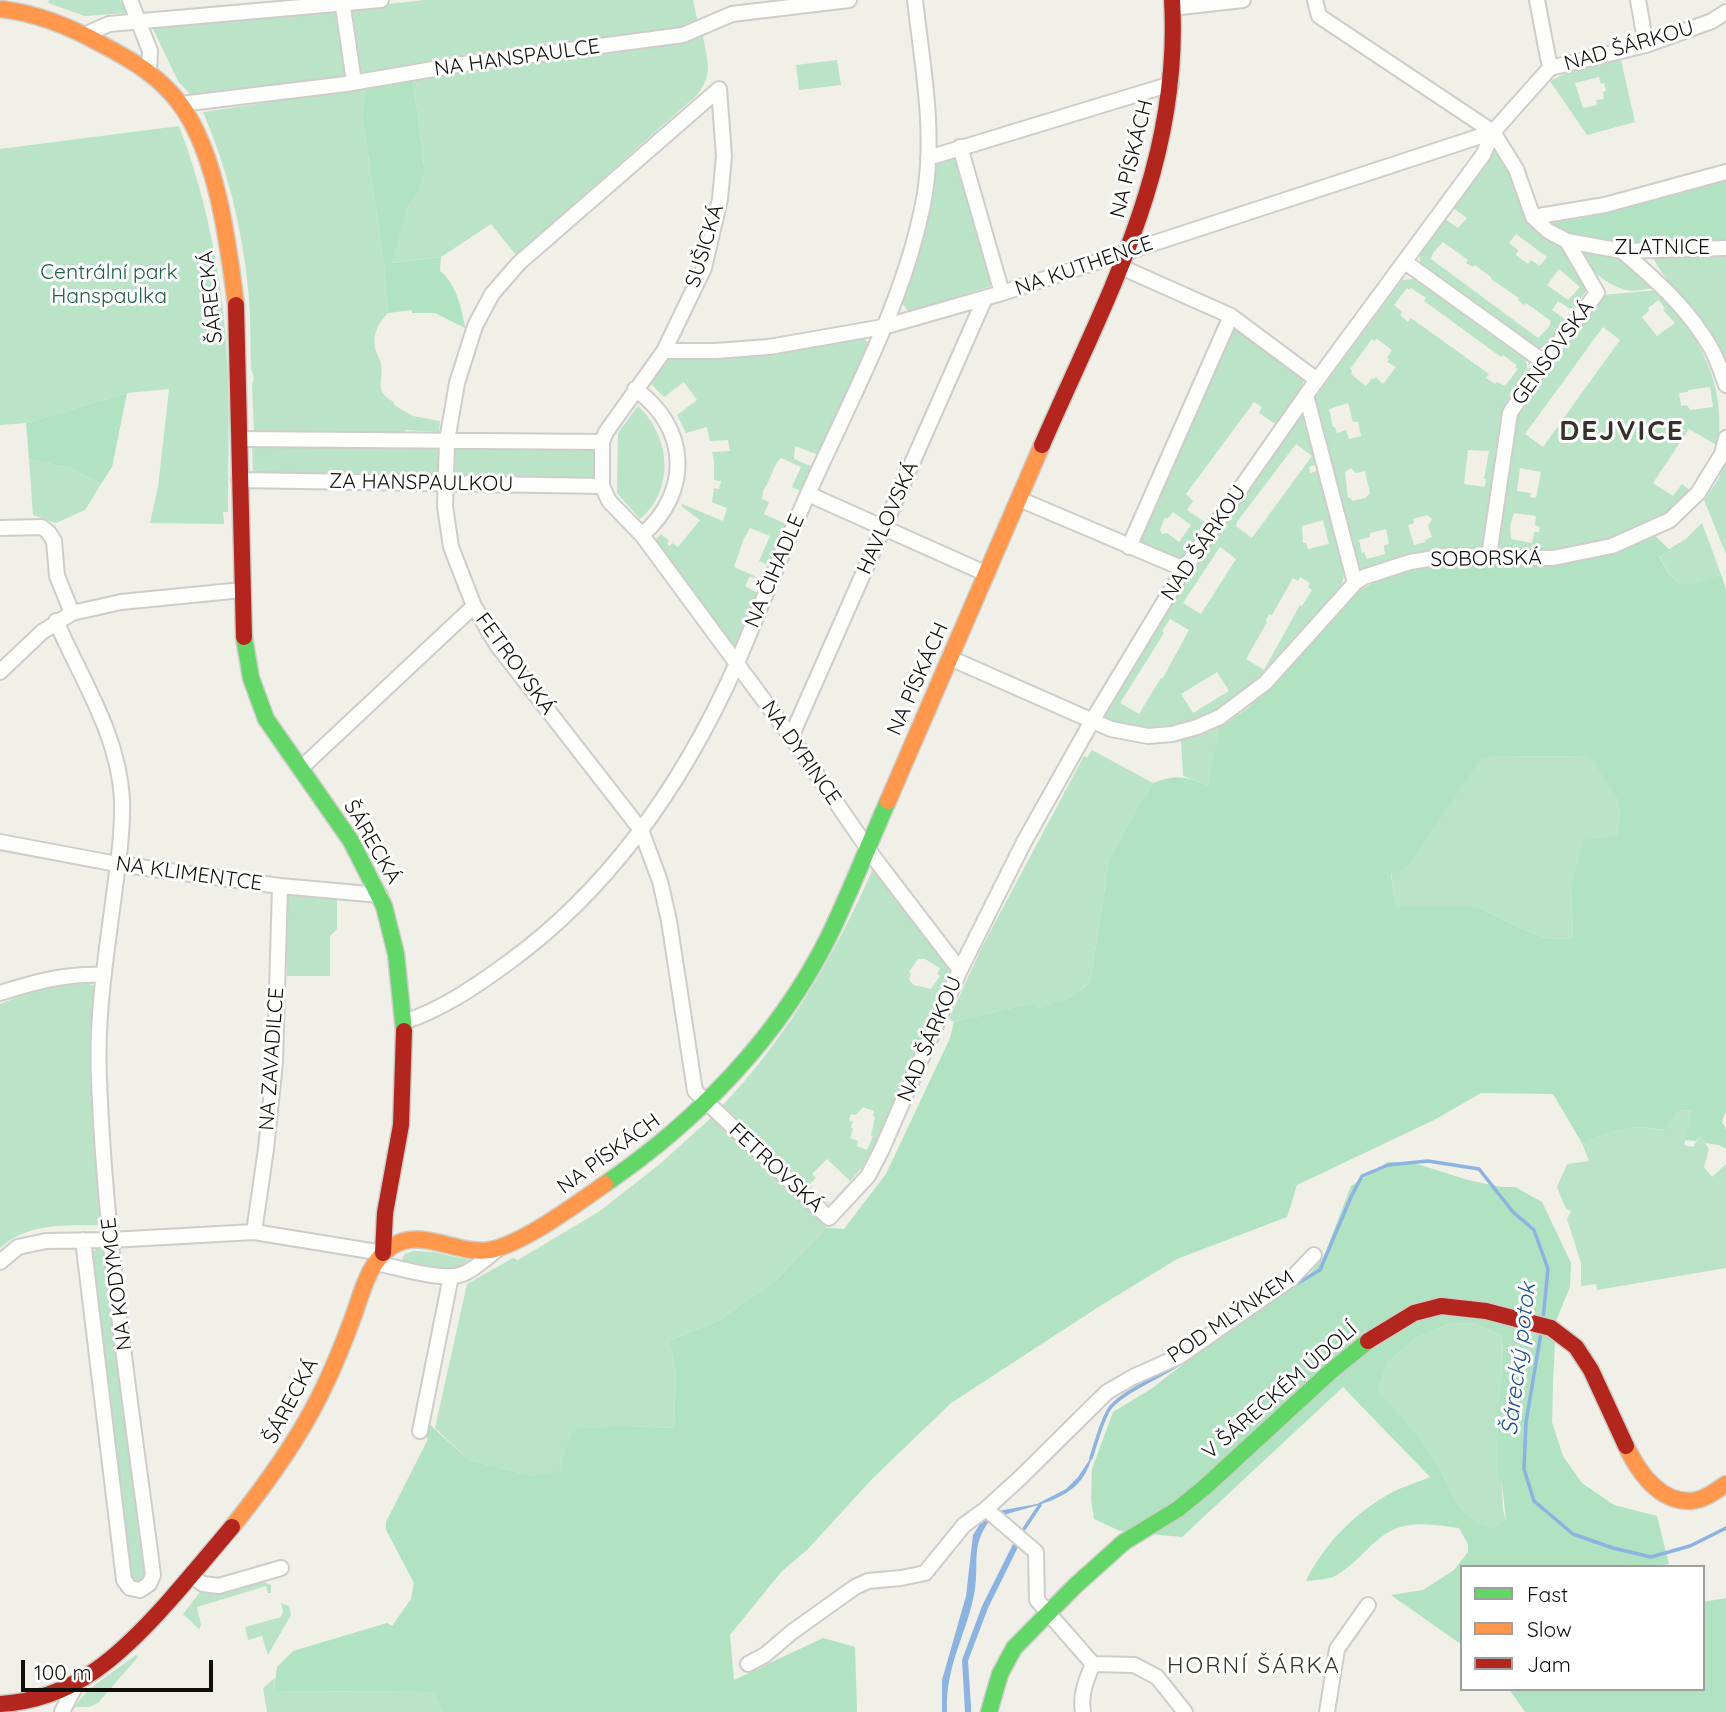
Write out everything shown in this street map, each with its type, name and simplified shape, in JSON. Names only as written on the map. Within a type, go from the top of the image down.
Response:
[{"type":"street","points":[[130,0],[150,51],[149,72]]},
{"type":"street","points":[[84,35],[109,24],[381,0]]},
{"type":"street","name":"NA HANSPAULCE","points":[[181,104],[683,35],[732,14],[849,0]]},
{"type":"street","name":"NA ČIHADLE","points":[[404,1022],[441,1007],[479,984],[538,940],[585,898],[628,850],[688,759],[737,663],[808,494],[883,327],[909,260],[925,191],[928,158],[924,80],[915,0]]},
{"type":"street","points":[[1172,4],[1243,0]]},
{"type":"street","points":[[1315,0],[1319,16],[1493,132],[1516,169],[1533,217],[1605,205],[1726,172]]},
{"type":"street","points":[[1537,0],[1550,68]]},
{"type":"street","points":[[1638,0],[1646,45]]},
{"type":"street","points":[[342,2],[354,82]]},
{"type":"street","name":"NA PÍSKÁCH","points":[[451,1276],[467,1272],[498,1249],[588,1197],[634,1166],[707,1103],[740,1068],[786,1009],[828,938],[1128,250],[1152,182],[1164,135],[1171,84],[1172,4]]},
{"type":"street","name":"ŠÁRECKÁ","points":[[0,9],[45,17],[84,35],[149,72],[181,104],[205,154],[232,275],[237,337],[242,590],[246,646],[254,692],[268,722],[347,832],[380,895],[396,952],[404,1022],[398,1150],[381,1230],[379,1258],[368,1274],[335,1363],[299,1433],[258,1495],[133,1641],[94,1674],[35,1706],[0,1705]]},
{"type":"street","name":"NAD ŠÁRKOU","points":[[829,1218],[868,1176],[960,970],[1024,842],[1092,721],[1184,569],[1306,395],[1482,155],[1493,132],[1550,68],[1646,45],[1713,21],[1726,12]]},
{"type":"street","points":[[928,158],[1171,84]]},
{"type":"street","name":"SUŠICKÁ","points":[[635,389],[664,351],[704,268],[720,199],[724,156],[719,89]]},
{"type":"street","name":"FETROVSKÁ","points":[[719,89],[519,263],[492,294],[475,326],[457,383],[447,441],[445,506],[451,547],[474,606],[498,645],[641,830],[660,881],[669,920],[695,1091],[829,1218]]},
{"type":"street","name":"NA KUTHENCE","points":[[664,351],[769,347],[883,327],[985,299],[1493,132]]},
{"type":"street","points":[[960,147],[1002,293]]},
{"type":"street","name":"ZLATNICE","points":[[1533,217],[1548,231],[1567,241],[1622,251],[1726,247]]},
{"type":"street","name":"GENSOVSKÁ","points":[[1489,556],[1510,413],[1544,362],[1597,293],[1567,241]]},
{"type":"street","points":[[1622,251],[1665,288],[1693,319],[1713,352],[1726,385]]},
{"type":"street","points":[[1405,262],[1544,362]]},
{"type":"street","points":[[1121,267],[1231,316],[1317,380]]},
{"type":"street","name":"HAVLOVSKÁ","points":[[791,737],[985,299]]},
{"type":"street","points":[[1129,547],[1231,316]]},
{"type":"street","points":[[635,389],[660,411],[673,432],[677,447],[678,472],[673,494],[663,514],[642,535],[609,501],[602,486],[602,442],[635,389]]},
{"type":"street","points":[[1306,395],[1355,583]]},
{"type":"street","name":"SOBORSKÁ","points":[[950,658],[1111,729],[1148,736],[1172,734],[1197,727],[1220,717],[1265,683],[1355,583],[1364,577],[1410,562],[1447,556],[1553,558],[1612,546],[1670,520],[1698,493],[1721,454],[1726,438]]},
{"type":"street","name":"ZA HANSPAULKOU","points":[[239,439],[602,442]]},
{"type":"street","name":"ZA HANSPAULKOU","points":[[239,480],[602,486]]},
{"type":"street","points":[[808,494],[986,574]]},
{"type":"street","points":[[1019,499],[1184,569]]},
{"type":"street","points":[[0,528],[42,527],[49,533],[54,541],[57,576],[72,613]]},
{"type":"street","name":"NA DYRINCE","points":[[642,535],[791,737],[867,847],[960,970]]},
{"type":"street","points":[[0,672],[18,652],[56,621],[72,613],[121,602],[242,590]]},
{"type":"street","points":[[300,769],[474,606]]},
{"type":"street","name":"NA KODYMCE","points":[[56,621],[86,681],[106,731],[122,798],[120,855],[99,1027],[99,1079],[111,1240],[153,1575],[149,1584],[140,1590],[130,1588],[124,1580],[83,1240]]},
{"type":"street","name":"NA KLIMENTCE","points":[[0,842],[117,864],[280,886],[380,895]]},
{"type":"street","name":"NA ZAVADILCE","points":[[254,1232],[275,1062],[280,886]]},
{"type":"street","points":[[0,993],[44,979],[84,974],[104,975]]},
{"type":"street","points":[[0,1262],[18,1247],[46,1241],[254,1232],[451,1276],[420,1431]]},
{"type":"street","points":[[379,1258],[398,1241],[412,1238],[475,1250],[498,1249]]},
{"type":"street","name":"POD MLÝNKEM","points":[[748,1664],[765,1655],[855,1587],[867,1581],[925,1573],[964,1525],[991,1514],[1107,1392],[1180,1356],[1292,1278],[1314,1255]]},
{"type":"street","name":"V ŠÁRECKÉM ÚDOLÍ","points":[[989,1712],[998,1677],[1008,1658],[1020,1640],[1074,1584],[1099,1561],[1177,1509],[1360,1345],[1416,1312],[1443,1307],[1484,1311],[1559,1331],[1588,1365],[1643,1476],[1671,1499],[1689,1501],[1700,1499],[1726,1484]]},
{"type":"street","points":[[991,1514],[1036,1552],[1037,1600],[1093,1664],[1134,1665],[1157,1677],[1185,1712]]},
{"type":"street","points":[[191,1576],[203,1584],[219,1586],[281,1568]]},
{"type":"street","points":[[1327,1712],[1337,1649],[1368,1605]]},
{"type":"street","points":[[1083,1712],[1085,1682],[1093,1664]]},
{"type":"street","points":[[62,1712],[77,1683]]},
{"type":"street","points":[[0,1705],[8,1712]]},
{"type":"green space","points":[[49,0],[120,0],[127,13],[85,16],[48,3]]},
{"type":"green space","points":[[425,0],[693,0],[698,24],[696,27],[362,76],[352,8]]},
{"type":"green space","points":[[337,10],[347,76],[345,78],[192,96],[178,81],[153,29],[156,24]]},
{"type":"green space","points":[[703,35],[708,72],[697,95],[516,255],[491,224],[441,257],[390,263],[409,204],[418,194],[425,173],[413,80],[484,70],[484,65]]},
{"type":"green space","points":[[837,60],[841,85],[799,90],[796,65]]},
{"type":"green space","points":[[1621,60],[1635,122],[1587,135],[1550,81],[1566,73]],"holes":[[[1599,77],[1601,84],[1604,83],[1606,91],[1603,92],[1604,99],[1596,100],[1597,105],[1583,108],[1575,83]]]},
{"type":"green space","points":[[413,80],[425,173],[418,194],[409,204],[391,263],[441,257],[440,271],[454,289],[465,328],[435,313],[412,313],[412,310],[388,313],[384,264],[362,114],[366,88]]},
{"type":"green space","points":[[366,88],[362,114],[384,264],[388,313],[374,338],[382,370],[381,390],[394,405],[413,416],[440,421],[439,432],[405,430],[404,433],[439,433],[442,416],[440,434],[254,432],[249,298],[242,243],[226,176],[203,112]]},
{"type":"green space","name":"Centrální park Hanspaulka","points":[[179,126],[198,182],[212,239],[225,327],[229,434],[228,512],[223,512],[224,524],[150,523],[158,487],[169,389],[127,393],[26,423],[0,425],[0,149]]},
{"type":"green space","points":[[1494,152],[1499,153],[1509,169],[1525,214],[1563,245],[1590,286],[1572,310],[1558,301],[1552,310],[1566,320],[1546,347],[1535,349],[1421,265],[1419,255],[1445,219],[1458,228],[1467,218],[1453,208]],"holes":[[[1516,234],[1547,257],[1540,266],[1531,260],[1528,264],[1516,255],[1518,250],[1509,243]],[[1443,242],[1468,260],[1466,263],[1473,267],[1475,265],[1519,298],[1524,305],[1526,303],[1551,321],[1549,327],[1538,338],[1431,259]],[[1559,269],[1580,287],[1568,300],[1547,285]]]},
{"type":"green space","points":[[956,157],[994,285],[909,312],[902,303],[927,217],[937,164]]},
{"type":"green space","points":[[1726,178],[1726,243],[1607,241],[1564,232],[1552,223],[1583,218]]},
{"type":"green space","points":[[1580,248],[1615,255],[1655,288],[1630,291],[1613,285],[1591,268],[1581,255]]},
{"type":"green space","points":[[1726,256],[1726,362],[1710,334],[1653,258]]},
{"type":"green space","points":[[1414,279],[1526,360],[1528,373],[1506,402],[1486,546],[1481,550],[1357,576],[1314,399],[1402,280]],"holes":[[[1407,288],[1411,288],[1426,298],[1424,301],[1501,357],[1503,355],[1517,365],[1515,367],[1518,369],[1505,386],[1497,382],[1495,384],[1486,378],[1489,374],[1411,318],[1408,322],[1394,305]],[[1372,339],[1377,339],[1392,350],[1387,362],[1396,367],[1383,384],[1376,377],[1366,386],[1351,374],[1350,369]],[[1348,403],[1353,422],[1358,422],[1361,436],[1349,439],[1346,430],[1337,433],[1329,409]],[[1468,450],[1489,451],[1485,487],[1464,484]],[[1351,468],[1356,473],[1365,471],[1370,493],[1365,498],[1352,501],[1348,498],[1345,472]],[[1427,515],[1432,519],[1428,526],[1432,537],[1414,545],[1408,525],[1414,523],[1413,519]],[[1386,529],[1389,544],[1384,546],[1385,554],[1367,559],[1364,552],[1362,553],[1359,540],[1370,537],[1370,533]]]},
{"type":"green space","points":[[1659,290],[1673,308],[1697,343],[1713,380],[1718,400],[1718,446],[1689,429],[1653,483],[1673,496],[1682,484],[1692,492],[1665,516],[1610,540],[1555,552],[1497,552],[1516,415],[1602,295]],"holes":[[[1659,300],[1665,309],[1663,310],[1675,323],[1657,336],[1642,317],[1649,311],[1648,308]],[[1603,327],[1620,340],[1543,447],[1525,434]],[[1710,387],[1713,407],[1690,410],[1687,405],[1681,406],[1679,393]],[[1520,468],[1541,472],[1536,498],[1530,497],[1531,493],[1517,491]],[[1514,513],[1536,516],[1535,525],[1540,527],[1539,532],[1534,532],[1532,543],[1511,539],[1510,526]]]},
{"type":"green space","points":[[1233,327],[1299,373],[1303,379],[1303,387],[1277,425],[1259,413],[1262,407],[1254,402],[1186,494],[1193,501],[1187,510],[1206,523],[1179,562],[1135,543]],"holes":[[[1173,512],[1191,525],[1179,542],[1167,533],[1162,534],[1160,530],[1165,517],[1167,519]]]},
{"type":"green space","points":[[864,338],[868,343],[819,455],[795,446],[794,459],[813,467],[803,492],[792,487],[801,467],[781,458],[763,491],[762,499],[769,502],[764,514],[788,525],[770,566],[759,561],[770,536],[750,528],[744,538],[734,567],[761,579],[760,581],[750,576],[745,586],[757,595],[735,645],[731,646],[654,541],[661,534],[669,541],[667,544],[670,546],[672,543],[678,547],[700,520],[681,506],[682,504],[723,521],[727,508],[712,502],[714,488],[719,489],[721,481],[714,480],[712,452],[730,451],[728,440],[710,441],[707,427],[686,433],[677,415],[697,400],[684,382],[664,397],[650,383],[666,360],[762,356]]},
{"type":"green space","points":[[127,393],[112,467],[101,484],[70,468],[29,459],[26,423]]},
{"type":"green space","points":[[638,406],[657,432],[664,462],[664,478],[659,493],[652,507],[640,519],[617,493],[618,433]]},
{"type":"green space","points":[[1302,414],[1305,414],[1318,464],[1309,467],[1310,473],[1320,470],[1344,572],[1338,590],[1266,673],[1237,698],[1206,717],[1173,729],[1138,730],[1102,719],[1214,535]],"holes":[[[1296,444],[1312,456],[1252,538],[1236,526]],[[1323,520],[1329,544],[1308,549],[1306,543],[1303,543],[1302,526]],[[1220,547],[1236,559],[1201,614],[1183,603]],[[1300,577],[1310,583],[1308,587],[1312,590],[1302,606],[1300,605],[1264,670],[1246,659],[1269,614],[1272,615],[1293,578],[1298,581]],[[1170,619],[1189,630],[1163,678],[1139,714],[1120,703],[1164,633],[1162,631]],[[1217,672],[1229,691],[1193,713],[1181,694]]]},
{"type":"green space","points":[[252,443],[439,445],[438,480],[253,477]]},
{"type":"green space","points":[[455,447],[596,448],[597,480],[454,477]]},
{"type":"green space","points":[[29,459],[70,468],[101,484],[85,510],[56,523],[33,515]]},
{"type":"green space","points":[[1726,462],[1726,554],[1704,500]]},
{"type":"green space","points":[[1702,523],[1721,574],[1699,583],[1683,584],[1671,576],[1659,555],[1686,539]]},
{"type":"green space","points":[[1654,535],[1670,550],[1659,556],[1665,568],[1677,581],[1690,584],[1721,574],[1726,590],[1726,1111],[1722,1122],[1726,1129],[1726,1149],[1705,1143],[1700,1136],[1696,1141],[1685,1140],[1693,1110],[1678,1111],[1665,1130],[1642,1127],[1622,1129],[1582,1143],[1553,1094],[1481,1093],[1436,1119],[1297,1185],[1287,1217],[1177,1259],[1100,1306],[951,1403],[872,1479],[808,1549],[781,1572],[730,1635],[734,1680],[823,1638],[855,1647],[857,1712],[443,1712],[434,1692],[274,1691],[277,1667],[293,1651],[387,1623],[392,1626],[411,1599],[414,1583],[386,1530],[386,1522],[428,1439],[425,1435],[430,1425],[469,1460],[532,1476],[560,1471],[569,1437],[577,1429],[630,1426],[674,1428],[676,1372],[669,1341],[718,1321],[775,1281],[827,1228],[844,1229],[886,1174],[950,1038],[954,1022],[1028,1004],[1036,1003],[1039,1009],[1082,990],[1091,978],[1109,860],[1143,797],[1146,797],[1153,783],[1168,778],[1187,778],[1208,785],[1220,728],[1248,708],[1297,660],[1354,594],[1377,581],[1414,569],[1615,552]],"holes":[[[1590,756],[1617,799],[1620,810],[1617,836],[1584,840],[1571,887],[1573,938],[1549,939],[1478,907],[1398,907],[1391,874],[1407,868],[1482,757]]]},
{"type":"green space","points":[[1231,720],[1208,785],[1183,776],[1181,740],[1208,732]]},
{"type":"green space","points":[[1092,750],[1153,783],[1109,860],[1091,978],[1075,994],[1039,1009],[1036,1003],[1028,1004],[954,1022],[949,1019],[982,947],[1084,756],[1087,758]]},
{"type":"green space","points":[[1591,756],[1617,799],[1620,810],[1617,836],[1571,887],[1573,938],[1549,939],[1478,907],[1398,907],[1394,898],[1391,873],[1407,868],[1481,757]]},
{"type":"green space","points":[[872,871],[878,871],[952,971],[870,1158],[830,1205],[723,1105],[768,1052],[807,995],[841,935]],"holes":[[[918,959],[925,959],[940,968],[937,974],[940,976],[931,989],[914,985],[909,980],[909,972]],[[863,1107],[874,1111],[873,1136],[867,1150],[857,1146],[858,1141],[850,1138],[853,1122],[849,1120],[851,1114],[856,1115]],[[827,1159],[850,1181],[830,1204],[809,1185],[816,1178],[812,1174]]]},
{"type":"green space","points":[[286,895],[337,900],[337,929],[330,936],[330,976],[287,976]]},
{"type":"green space","points":[[88,983],[94,986],[92,1076],[100,1225],[47,1227],[23,1234],[0,1248],[0,1004],[41,988]]},
{"type":"green space","points":[[1694,1110],[1684,1145],[1693,1147],[1700,1136],[1709,1149],[1704,1167],[1712,1177],[1726,1164],[1726,1268],[1597,1290],[1596,1284],[1581,1286],[1581,1263],[1567,1219],[1571,1211],[1566,1209],[1557,1187],[1567,1164],[1589,1161],[1582,1143],[1622,1129],[1642,1127],[1664,1130],[1678,1111]]},
{"type":"green space","points":[[712,1117],[827,1228],[775,1281],[718,1321],[669,1341],[676,1372],[674,1428],[630,1426],[569,1438],[560,1472],[532,1476],[469,1460],[435,1428],[467,1284],[513,1258],[518,1260],[600,1211],[661,1163]]},
{"type":"green space","points":[[1388,1162],[1414,1163],[1468,1180],[1515,1187],[1542,1202],[1571,1263],[1570,1287],[1556,1321],[1553,1382],[1552,1422],[1563,1456],[1582,1483],[1614,1505],[1657,1516],[1669,1564],[1460,1565],[1460,1644],[1391,1595],[1423,1590],[1454,1570],[1468,1552],[1468,1544],[1459,1528],[1418,1524],[1394,1529],[1342,1572],[1330,1578],[1306,1581],[1321,1555],[1352,1520],[1389,1494],[1430,1477],[1343,1387],[1182,1537],[1120,1531],[1094,1519],[1091,1499],[1092,1469],[1113,1412],[1151,1389],[1208,1345],[1309,1275],[1324,1256],[1351,1186]],"holes":[[[1474,1323],[1502,1336],[1503,1360],[1498,1404],[1497,1477],[1502,1483],[1506,1520],[1493,1529],[1471,1518],[1463,1510],[1430,1453],[1378,1390],[1388,1362],[1416,1338],[1449,1324]]]},
{"type":"green space","points":[[98,1247],[105,1250],[148,1572],[138,1581],[128,1576],[90,1254]]},
{"type":"green space","points":[[414,1251],[469,1260],[447,1271],[403,1261],[405,1254]]},
{"type":"green space","points":[[1474,1323],[1502,1336],[1503,1360],[1498,1404],[1503,1510],[1506,1520],[1493,1530],[1481,1525],[1463,1510],[1430,1453],[1378,1390],[1388,1362],[1416,1338],[1449,1324]]},
{"type":"green space","points":[[264,1582],[271,1585],[271,1593],[268,1593],[266,1586],[197,1607],[201,1625],[199,1629],[183,1614],[201,1591],[219,1594]]},
{"type":"green space","points":[[1726,1598],[1726,1712],[1525,1712],[1510,1691],[1705,1691],[1705,1602]]},
{"type":"green space","points":[[281,1603],[289,1606],[291,1615],[268,1655],[262,1636],[248,1640],[245,1627],[281,1617]]},
{"type":"green space","points":[[136,1655],[138,1657],[98,1703],[89,1707],[74,1707],[88,1690]]},
{"type":"green space","points":[[275,1678],[274,1691],[435,1692],[443,1712],[267,1712],[263,1688]]},
{"type":"water","points":[[1092,1456],[1086,1473],[1064,1494],[1050,1501],[989,1521],[983,1530],[978,1546],[972,1605],[953,1664],[947,1695],[947,1712],[942,1712],[942,1680],[966,1596],[973,1535],[980,1524],[998,1511],[1037,1504],[1066,1489]]},
{"type":"water","points":[[1015,1540],[1020,1543],[988,1608],[968,1661],[971,1712],[965,1712],[962,1660],[982,1606]]},
{"type":"waterway","name":"Šárecký potok","points":[[1288,1289],[1320,1270],[1362,1176],[1388,1165],[1428,1161],[1479,1169],[1513,1212],[1534,1230],[1548,1269],[1543,1319]]},
{"type":"waterway","name":"Šárecký potok","points":[[1541,1333],[1526,1422],[1524,1469],[1534,1501],[1573,1534],[1613,1548],[1651,1557],[1690,1546],[1726,1528]]},
{"type":"waterway","name":"Šárecký potok","points":[[1091,1458],[1103,1423],[1113,1405],[1130,1392],[1181,1363]]},
{"type":"waterway","name":"Šárecký potok","points":[[1024,1529],[1040,1505]]},
{"type":"traffic: fast","points":[[244,637],[251,678],[266,719],[351,841],[384,906],[396,954],[404,1031]]},
{"type":"traffic: fast","points":[[605,1184],[672,1133],[703,1105],[760,1043],[785,1010],[828,938],[888,801]]},
{"type":"traffic: fast","points":[[989,1712],[1000,1674],[1014,1648],[1075,1586],[1124,1542],[1178,1509],[1205,1487],[1330,1372],[1368,1341]]},
{"type":"traffic: slow","points":[[0,9],[39,17],[77,32],[138,65],[171,93],[186,113],[209,165],[224,223],[236,305]]},
{"type":"traffic: slow","points":[[888,801],[1042,445]]},
{"type":"traffic: slow","points":[[232,1527],[256,1497],[309,1416],[336,1360],[366,1280],[383,1254],[402,1241],[414,1239],[478,1251],[503,1247],[549,1222],[605,1184]]},
{"type":"traffic: slow","points":[[1626,1446],[1643,1475],[1669,1496],[1680,1500],[1696,1500],[1710,1495],[1726,1484]]},
{"type":"traffic: jam","points":[[1042,445],[1114,283],[1152,175],[1165,118],[1172,60],[1172,0]]},
{"type":"traffic: jam","points":[[236,305],[244,637]]},
{"type":"traffic: jam","points":[[383,1253],[385,1213],[401,1125],[404,1031]]},
{"type":"traffic: jam","points":[[1368,1341],[1414,1313],[1441,1306],[1486,1311],[1551,1328],[1576,1347],[1591,1370],[1626,1446]]},
{"type":"traffic: jam","points":[[0,1704],[27,1701],[51,1694],[95,1671],[133,1639],[232,1527]]},
{"type":"district","name":"DEJVICE","points":[[1622,432]]},
{"type":"district","name":"HORNÍ ŠÁRKA","points":[[1254,1666]]}]
